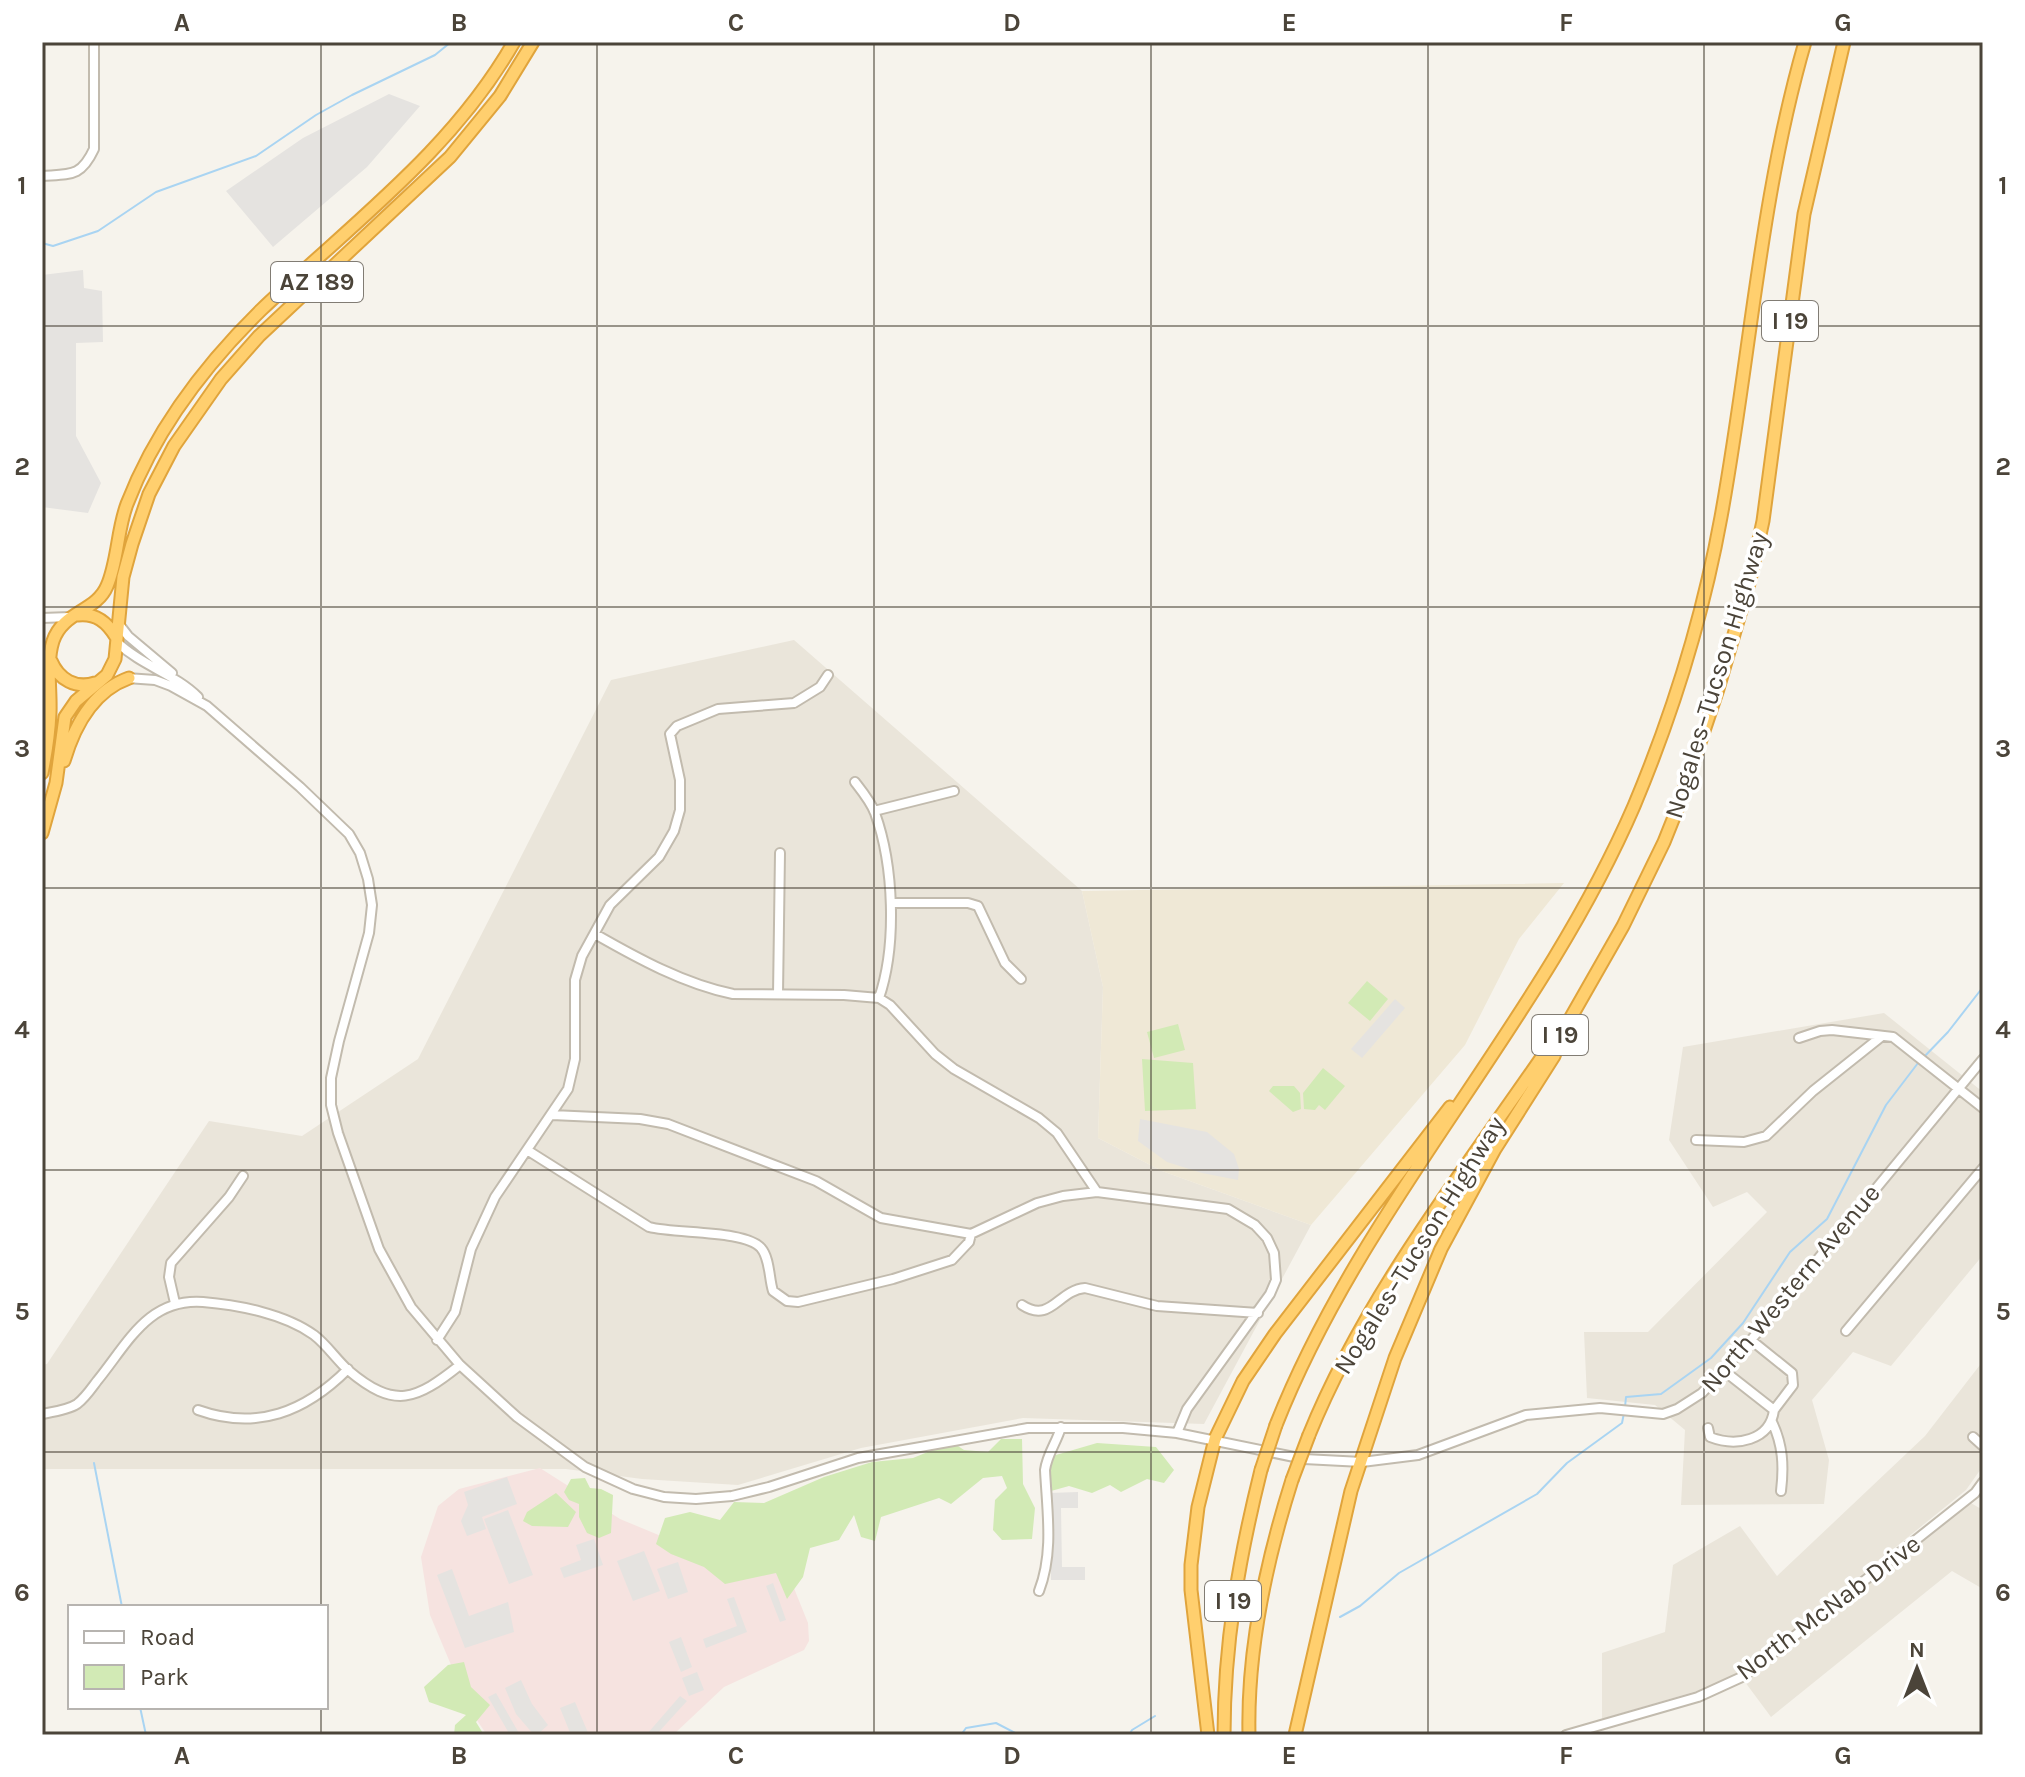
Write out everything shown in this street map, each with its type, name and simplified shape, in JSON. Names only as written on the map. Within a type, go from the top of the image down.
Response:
[{"type":"highway","name":"AZ 189","points":[[42,773],[49,724],[48,654],[59,628],[106,590],[126,506],[169,423],[195,385],[242,331],[437,147],[484,89],[514,42]]},
{"type":"highway","name":"AZ 189","points":[[42,833],[52,800],[65,717],[76,701],[111,669],[123,577],[137,527],[149,494],[174,446],[242,354],[282,313],[426,182],[459,147],[500,96],[533,42]]},
{"type":"highway","name":"Nogales–Tucson Highway","points":[[1224,1735],[1228,1630],[1241,1559],[1261,1470],[1297,1371],[1357,1265],[1504,1038],[1596,887],[1634,805],[1681,679],[1721,518],[1777,152],[1805,42]]},
{"type":"highway","name":"Nogales–Tucson Highway","points":[[1249,1735],[1251,1672],[1259,1612],[1275,1538],[1292,1480],[1324,1397],[1382,1294],[1535,1066],[1562,1033],[1623,926],[1669,829],[1718,689],[1750,580],[1763,521],[1804,214],[1844,42]]},
{"type":"highway","points":[[346,256],[351,246],[347,233]]},
{"type":"highway","points":[[242,331],[247,344],[242,354]]},
{"type":"highway","points":[[169,423],[177,432],[174,446]]},
{"type":"highway","points":[[73,616],[89,614],[100,618],[117,640]]},
{"type":"highway","points":[[48,654],[56,671],[69,682],[81,685],[100,681]]},
{"type":"highway","points":[[52,800],[68,747],[80,721],[112,685],[129,678]]},
{"type":"highway","points":[[1295,1735],[1351,1491],[1395,1358],[1441,1249],[1495,1149],[1554,1056],[1562,1033]]},
{"type":"highway","points":[[1208,1735],[1191,1590],[1191,1565],[1198,1507],[1215,1439],[1243,1381],[1275,1334],[1504,1038]]},
{"type":"street","points":[[42,176],[79,172],[94,149],[94,42]]},
{"type":"street","points":[[42,618],[73,616]]},
{"type":"street","points":[[118,623],[128,636],[207,706]]},
{"type":"street","points":[[117,640],[141,662],[187,687]]},
{"type":"street","points":[[437,1340],[455,1312],[481,1223],[510,1172],[568,1089],[575,1059],[575,980],[582,956],[610,905],[659,857],[674,831],[680,810],[680,780],[670,739],[672,729],[718,709],[794,703],[820,687],[828,675]]},
{"type":"street","points":[[100,681],[129,678],[155,680],[207,706]]},
{"type":"street","name":"North Western Avenue","points":[[207,706],[349,834],[360,853],[372,905],[369,933],[339,1041],[331,1078],[331,1105],[379,1249],[405,1297],[460,1365],[517,1417],[585,1467],[633,1489],[664,1497],[696,1499],[732,1496],[858,1458],[1001,1431],[1061,1427],[1123,1428],[1215,1439],[1304,1459],[1362,1462],[1418,1455],[1526,1415],[1600,1408],[1663,1414],[1702,1393],[1751,1340],[1983,1059]]},
{"type":"street","points":[[855,782],[874,811],[882,836],[892,903],[886,971],[879,998]]},
{"type":"street","points":[[874,811],[954,791]]},
{"type":"street","points":[[778,994],[780,853]]},
{"type":"street","points":[[892,903],[968,903],[978,906],[1005,963],[1021,979]]},
{"type":"street","points":[[595,934],[639,958],[715,991],[879,998],[890,1005],[945,1061],[1039,1118],[1057,1133],[1097,1192]]},
{"type":"street","points":[[1799,1038],[1832,1030],[1859,1031],[1901,1041],[1983,1108]]},
{"type":"street","points":[[1696,1140],[1744,1142],[1766,1136],[1813,1091],[1882,1036]]},
{"type":"street","points":[[552,1115],[640,1119],[668,1124],[816,1181],[881,1218],[971,1234],[1037,1203],[1097,1192],[1228,1209],[1255,1225],[1267,1238],[1277,1267],[1276,1280],[1258,1313],[1187,1409],[1177,1433]]},
{"type":"street","points":[[527,1150],[649,1227],[665,1231],[731,1235],[757,1244],[766,1256],[773,1291],[787,1301],[798,1302],[893,1279],[952,1260],[969,1242],[971,1234]]},
{"type":"street","points":[[1846,1331],[1983,1168]]},
{"type":"street","points":[[175,1303],[171,1290],[171,1263],[229,1197],[243,1176]]},
{"type":"street","points":[[1022,1305],[1035,1312],[1045,1311],[1078,1288],[1085,1288],[1157,1306],[1258,1313]]},
{"type":"street","points":[[42,1414],[76,1405],[147,1319],[175,1303],[204,1302],[292,1322],[314,1335],[348,1369],[380,1392],[404,1397],[427,1389],[460,1365]]},
{"type":"street","points":[[1751,1340],[1792,1373],[1793,1385],[1774,1410],[1772,1422],[1782,1450],[1781,1491]]},
{"type":"street","points":[[198,1410],[218,1417],[261,1418],[290,1412],[313,1400],[348,1369]]},
{"type":"street","points":[[1723,1370],[1774,1410]]},
{"type":"street","points":[[1708,1428],[1710,1437],[1723,1442],[1746,1440],[1760,1435],[1772,1422]]},
{"type":"street","points":[[1039,1591],[1047,1570],[1049,1547],[1046,1459],[1061,1427]]},
{"type":"street","points":[[1973,1437],[1983,1446]]},
{"type":"street","name":"North McNab Drive","points":[[1566,1735],[1698,1697],[1744,1676],[1979,1495],[1983,1482]]},
{"type":"shaded area","points":[[389,94],[420,106],[367,167],[273,247],[226,191],[303,138]]},
{"type":"shaded area","points":[[83,270],[84,288],[102,291],[103,342],[76,343],[76,436],[101,483],[88,513],[42,507],[42,275]]},
{"type":"shaded area","points":[[794,640],[1082,891],[1103,987],[1098,1138],[1162,1171],[1311,1225],[1204,1424],[1023,1418],[861,1448],[738,1485],[642,1479],[566,1469],[42,1469],[42,1365],[47,1364],[209,1121],[302,1136],[418,1059],[611,680]]},
{"type":"shaded area","points":[[1564,883],[1519,939],[1465,1045],[1311,1225],[1162,1171],[1098,1138],[1103,987],[1082,891]]},
{"type":"shaded area","points":[[1395,999],[1405,1008],[1362,1058],[1351,1049]]},
{"type":"shaded area","points":[[1884,1013],[1983,1092],[1983,1255],[1891,1366],[1853,1352],[1812,1400],[1829,1460],[1824,1504],[1681,1505],[1685,1430],[1655,1405],[1587,1398],[1584,1332],[1648,1332],[1767,1212],[1747,1192],[1713,1207],[1669,1140],[1683,1047]]},
{"type":"shaded area","points":[[1140,1119],[1207,1132],[1234,1154],[1239,1169],[1238,1180],[1167,1162],[1138,1141]]},
{"type":"shaded area","points":[[1983,1361],[1983,1466],[1966,1490],[1747,1668],[1707,1688],[1602,1719],[1602,1653],[1665,1632],[1673,1565],[1740,1526],[1777,1576],[1925,1436]]},
{"type":"shaded area","points":[[540,1468],[620,1519],[673,1541],[783,1561],[808,1623],[809,1641],[804,1650],[724,1687],[673,1735],[487,1735],[470,1710],[430,1615],[421,1557],[438,1506],[459,1489]]},
{"type":"shaded area","points":[[507,1477],[517,1504],[482,1517],[486,1529],[467,1536],[461,1521],[468,1505],[464,1492]]},
{"type":"shaded area","points":[[1078,1492],[1078,1508],[1061,1508],[1062,1567],[1085,1567],[1085,1580],[1051,1580],[1049,1493]]},
{"type":"shaded area","points":[[1969,1502],[1983,1510],[1983,1589],[1952,1571],[1771,1717],[1745,1682]]},
{"type":"shaded area","points":[[508,1510],[533,1575],[509,1584],[484,1519]]},
{"type":"shaded area","points":[[594,1539],[603,1565],[564,1578],[560,1568],[581,1560],[576,1545]]},
{"type":"shaded area","points":[[644,1551],[660,1591],[633,1601],[617,1561]]},
{"type":"shaded area","points":[[678,1562],[688,1592],[668,1599],[657,1569]]},
{"type":"shaded area","points":[[452,1569],[469,1616],[508,1602],[514,1632],[465,1648],[437,1575]]},
{"type":"shaded area","points":[[773,1583],[786,1620],[780,1622],[766,1586]]},
{"type":"shaded area","points":[[734,1597],[747,1632],[706,1648],[703,1639],[737,1626],[727,1599]]},
{"type":"shaded area","points":[[681,1637],[692,1667],[681,1672],[669,1642]]},
{"type":"shaded area","points":[[697,1672],[704,1690],[689,1696],[682,1678]]},
{"type":"shaded area","points":[[521,1680],[532,1704],[548,1725],[537,1735],[516,1714],[505,1688]]},
{"type":"shaded area","points":[[496,1693],[520,1735],[510,1735],[488,1697]]},
{"type":"shaded area","points":[[680,1696],[687,1701],[656,1735],[648,1735],[647,1734]]},
{"type":"shaded area","points":[[575,1702],[589,1735],[571,1735],[560,1708]]},
{"type":"green space","points":[[1367,981],[1388,999],[1370,1021],[1348,1003]]},
{"type":"green space","points":[[1178,1024],[1185,1050],[1154,1058],[1147,1032]]},
{"type":"green space","points":[[1142,1059],[1193,1063],[1196,1109],[1145,1111]]},
{"type":"green space","points":[[1323,1068],[1345,1086],[1325,1110],[1319,1105],[1315,1110],[1304,1109],[1303,1093]]},
{"type":"green space","points":[[1273,1086],[1294,1086],[1300,1093],[1301,1109],[1293,1112],[1269,1091]]},
{"type":"green space","points":[[1001,1439],[1022,1439],[1023,1484],[1035,1508],[1032,1539],[1002,1540],[993,1530],[995,1500],[1007,1488],[1002,1476],[983,1478],[951,1504],[939,1498],[881,1517],[875,1541],[861,1537],[854,1515],[839,1540],[810,1548],[803,1577],[787,1599],[776,1573],[725,1584],[704,1567],[671,1554],[656,1544],[665,1518],[690,1512],[720,1520],[734,1502],[764,1503],[824,1477],[872,1462],[913,1458],[952,1442],[964,1450],[988,1452]]},
{"type":"green space","points":[[1097,1443],[1156,1447],[1174,1470],[1164,1483],[1147,1479],[1121,1492],[1110,1485],[1092,1493],[1069,1486],[1051,1491],[1048,1481],[1049,1457]]},
{"type":"green space","points":[[585,1478],[590,1488],[613,1495],[611,1533],[599,1538],[587,1533],[579,1517],[579,1504],[569,1500],[564,1492],[571,1479]]},
{"type":"green space","points":[[556,1493],[576,1512],[568,1527],[532,1526],[523,1521],[527,1512]]},
{"type":"green space","points":[[464,1662],[471,1687],[490,1705],[476,1722],[484,1735],[454,1735],[455,1725],[466,1715],[429,1702],[424,1687],[448,1665]]},
{"type":"waterway","points":[[42,243],[53,246],[98,231],[156,192],[256,156],[316,115],[435,55],[451,42]]},
{"type":"waterway","points":[[1923,1058],[1983,987]]},
{"type":"waterway","points":[[1625,1407],[1626,1397],[1661,1394],[1711,1358],[1743,1323],[1790,1252],[1827,1219],[1886,1105],[1918,1063]]},
{"type":"waterway","points":[[1340,1617],[1360,1606],[1399,1573],[1537,1494],[1567,1463],[1622,1423],[1624,1413]]},
{"type":"waterway","points":[[94,1463],[122,1605]]},
{"type":"waterway","points":[[140,1709],[146,1735]]},
{"type":"waterway","points":[[1129,1735],[1155,1716]]},
{"type":"waterway","points":[[961,1735],[966,1728],[996,1723],[1019,1735]]}]
